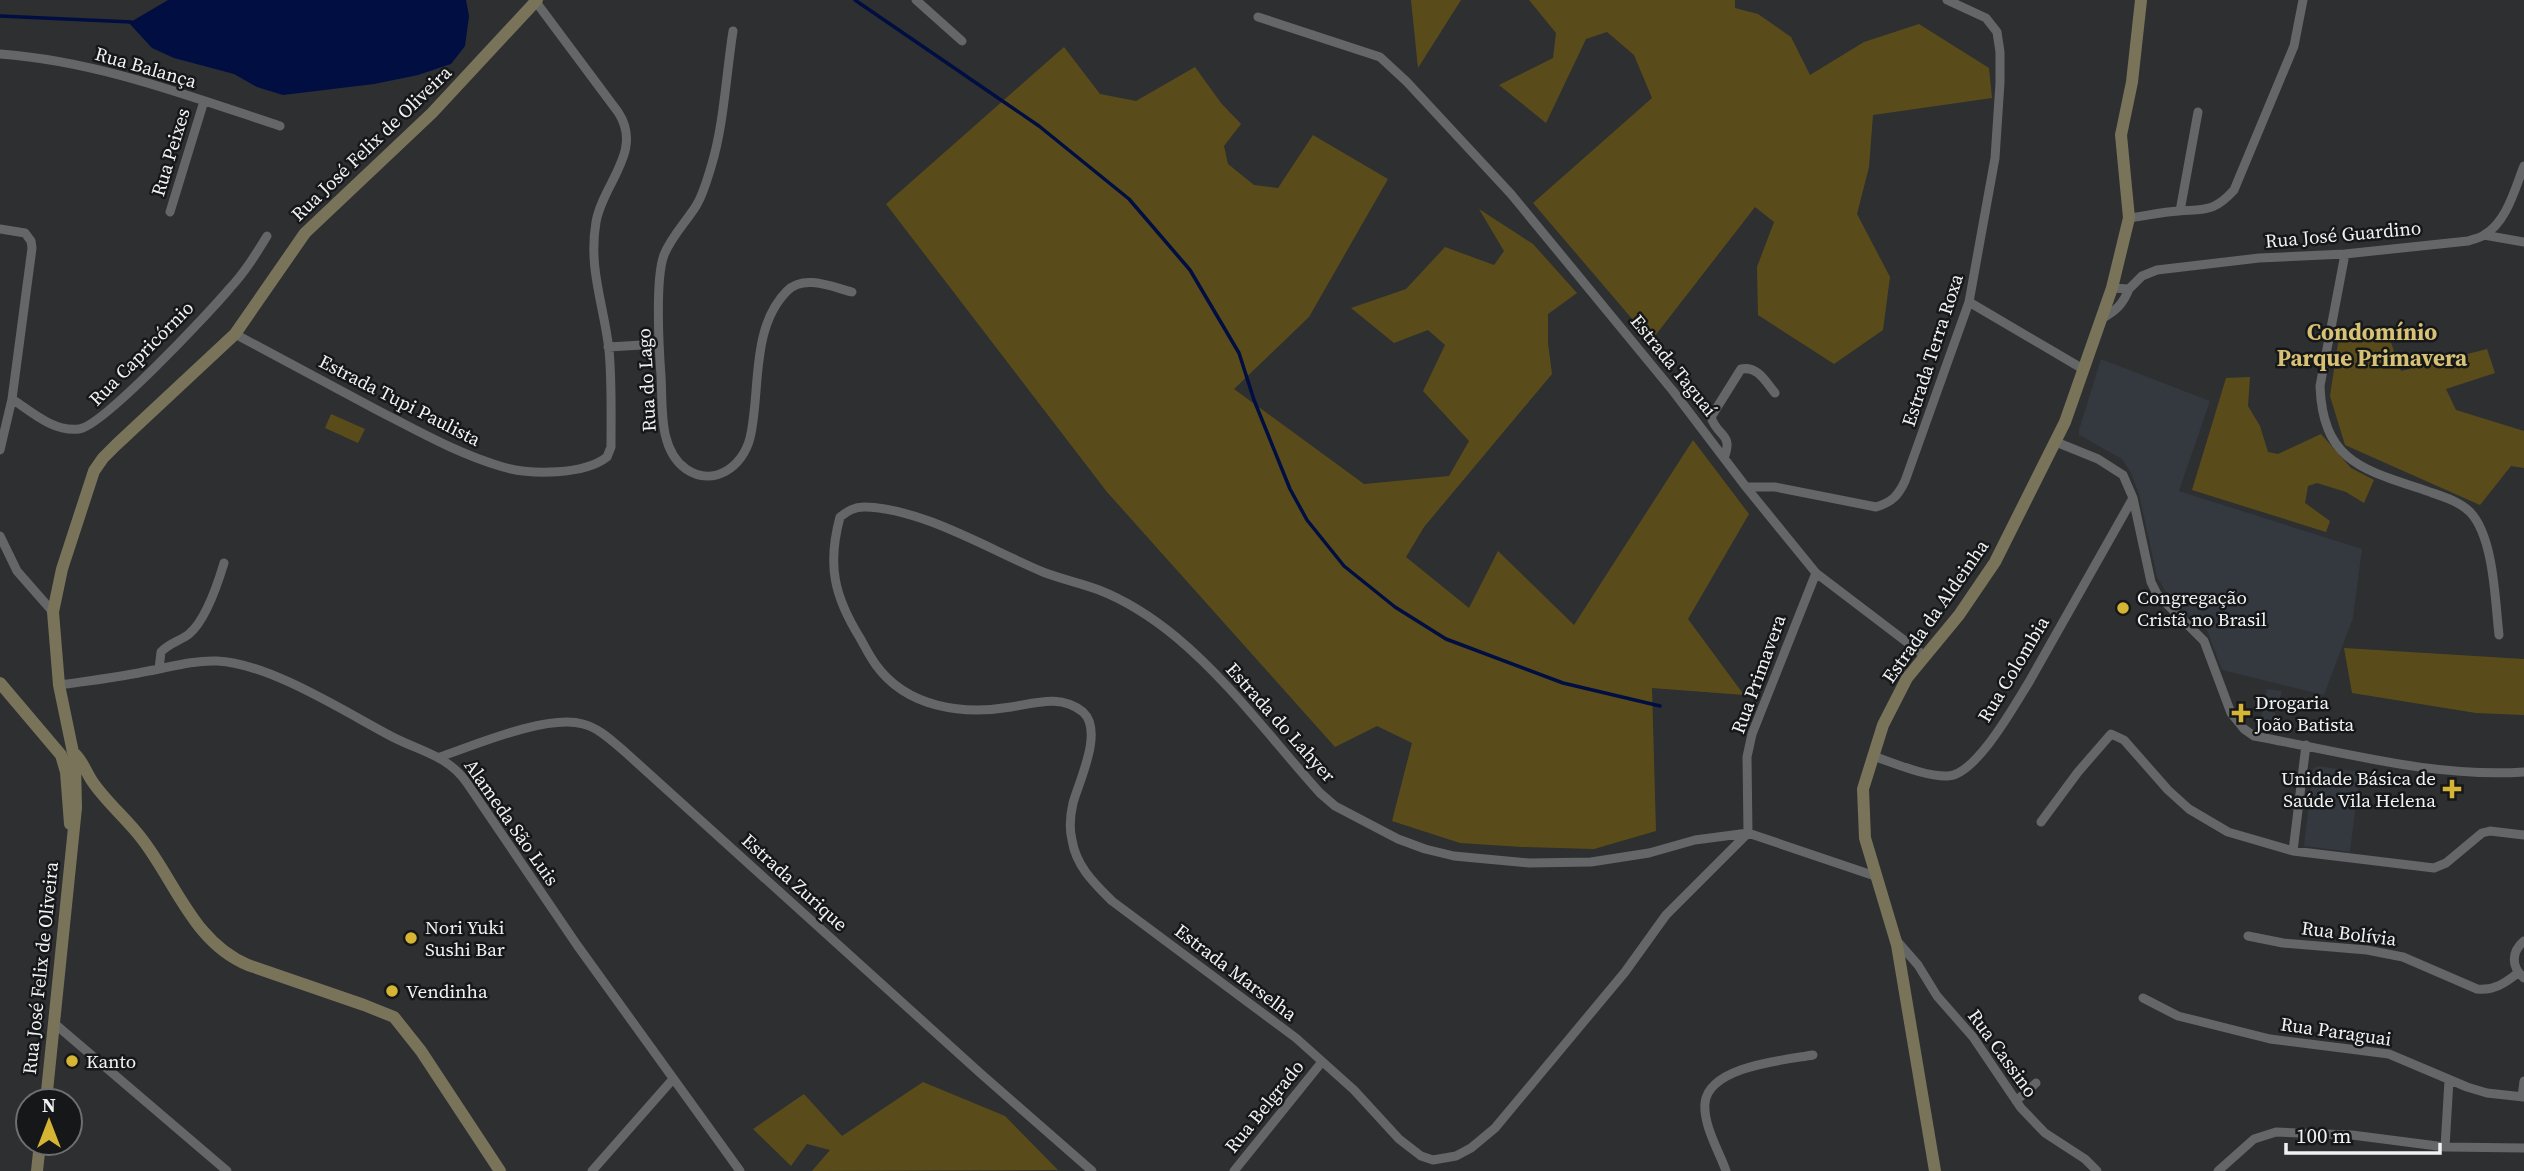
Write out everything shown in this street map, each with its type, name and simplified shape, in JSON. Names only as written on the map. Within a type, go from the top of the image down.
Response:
[{"type":"main road","name":"Estrada da Aldeinha","points":[[1935,1171],[1895,940],[1865,838],[1863,789],[1883,725],[1907,678],[1959,615],[1995,562],[2065,422],[2112,288],[2129,218],[2121,135],[2132,82],[2141,0]]},
{"type":"main road","name":"Rua José Felix de Oliveira","points":[[48,1087],[72,838],[71,772],[55,657],[53,612],[62,569],[94,471],[109,452],[234,334],[305,233],[432,113],[537,1]]},
{"type":"main road","points":[[0,683],[68,754],[81,761],[92,782],[141,837],[187,910],[218,947],[248,965],[394,1017],[421,1051],[500,1171]]},
{"type":"main road","points":[[71,772],[92,782]]},
{"type":"street","points":[[916,0],[962,41]]},
{"type":"street","name":"Estrada Terra Roxa","points":[[1746,487],[1775,487],[1876,507],[1891,502],[1899,493],[1969,302],[1994,158],[2000,52],[1997,32],[1992,24],[1977,13],[1947,0]]},
{"type":"street","points":[[2129,218],[2180,211],[2203,211],[2216,207],[2226,199],[2239,182],[2294,46],[2303,0]]},
{"type":"street","name":"Estrada Tupi Paulista","points":[[234,334],[455,450],[506,468],[538,472],[569,471],[605,459],[609,453],[611,420],[608,347],[593,269],[594,239],[597,218],[628,142],[627,127],[537,1]]},
{"type":"street","name":"Estrada Taguaí","points":[[1258,17],[1380,57],[1407,82],[1511,194],[1673,391],[1816,573],[1925,656]]},
{"type":"street","name":"Rua do Lago","points":[[733,31],[712,164],[698,203],[663,255],[660,272],[659,344],[666,436],[675,460],[691,472],[707,477],[721,474],[736,465],[750,438],[760,350],[776,305],[788,289],[801,283],[817,282],[852,292]]},
{"type":"street","name":"Rua Balança","points":[[0,54],[34,57],[97,70],[280,126]]},
{"type":"street","name":"Rua Peixes","points":[[170,212],[204,101]]},
{"type":"street","points":[[2180,211],[2198,112]]},
{"type":"street","points":[[2484,235],[2496,225],[2507,207],[2524,166]]},
{"type":"street","points":[[0,229],[25,233],[32,241],[12,399],[0,450]]},
{"type":"street","points":[[2484,235],[2524,242]]},
{"type":"street","name":"Rua José Guardino","points":[[2101,319],[2113,313],[2124,301],[2129,289],[2142,276],[2157,270],[2259,258],[2345,254],[2468,241],[2484,235]]},
{"type":"street","name":"Rua Capricórnio","points":[[12,399],[52,426],[78,430],[93,424],[126,395],[229,290],[251,263],[267,236]]},
{"type":"street","points":[[2345,254],[2320,386],[2325,418],[2337,446],[2352,462],[2368,471],[2446,498],[2469,511],[2479,525],[2487,551],[2499,635]]},
{"type":"street","points":[[2112,288],[2129,289]]},
{"type":"street","points":[[1969,302],[2083,369]]},
{"type":"street","points":[[608,347],[659,344]]},
{"type":"street","points":[[1724,458],[1729,447],[1728,441],[1711,417],[1741,369],[1757,370],[1775,393]]},
{"type":"street","points":[[2056,442],[2114,467],[2128,482],[2151,582],[2157,594],[2204,642],[2231,713],[2244,729],[2255,736],[2464,773],[2524,772]]},
{"type":"street","name":"Rua Colombia","points":[[1873,757],[1945,776],[1959,774],[1972,764],[2029,682],[2133,498]]},
{"type":"street","name":"Estrada do Lahyer","points":[[840,517],[850,509],[862,507],[919,518],[1043,572],[1100,591],[1134,606],[1176,637],[1224,684],[1320,793],[1335,806],[1398,839],[1425,849],[1454,856],[1529,863],[1591,862],[1649,853],[1695,840],[1748,833],[1875,876]]},
{"type":"street","name":"Estrada Marselha","points":[[840,517],[833,559],[838,598],[877,667],[905,693],[933,706],[993,710],[1045,700],[1060,702],[1086,715],[1091,734],[1090,750],[1069,822],[1078,860],[1091,880],[1112,901],[1286,1031],[1354,1090],[1399,1139],[1421,1156],[1433,1160],[1447,1158],[1471,1148],[1503,1118],[1625,972],[1666,915],[1748,833]]},
{"type":"street","points":[[0,536],[17,571],[53,612]]},
{"type":"street","points":[[159,669],[160,652],[186,636],[197,625],[218,583],[224,563]]},
{"type":"street","name":"Rua Primavera","points":[[1748,833],[1747,757],[1752,734],[1816,573]]},
{"type":"street","name":"Alameda São Luis","points":[[59,685],[187,663],[216,661],[254,668],[329,703],[410,746],[440,757],[458,771],[577,945],[740,1171]]},
{"type":"street","name":"Estrada Zurique","points":[[440,757],[527,728],[574,723],[595,728],[624,751],[1092,1171]]},
{"type":"street","points":[[2041,822],[2078,772],[2111,734],[2124,740],[2168,790],[2198,816],[2228,832],[2293,851],[2434,868],[2446,863],[2482,833],[2490,831],[2524,835]]},
{"type":"street","points":[[2293,851],[2306,745]]},
{"type":"street","name":"Rua Bolívia","points":[[2248,936],[2283,943],[2367,950],[2403,957],[2484,990],[2521,975]]},
{"type":"street","name":"Rua Cassino","points":[[1895,940],[1918,965],[1937,996],[1973,1037],[2016,1101],[2046,1133],[2097,1171]]},
{"type":"street","points":[[2521,975],[2515,967],[2514,954],[2524,941]]},
{"type":"street","name":"Rua Paraguai","points":[[2143,998],[2178,1016],[2270,1039],[2389,1054],[2487,1093],[2523,1097]]},
{"type":"street","points":[[55,1024],[227,1171]]},
{"type":"street","points":[[1726,1171],[1708,1124],[1705,1103],[1709,1092],[1719,1082],[1741,1069],[1813,1055]]},
{"type":"street","name":"Rua Belgrado","points":[[1234,1171],[1321,1063]]},
{"type":"street","points":[[592,1171],[673,1079]]},
{"type":"street","points":[[2445,1147],[2449,1080]]},
{"type":"street","points":[[2523,1097],[2524,1081]]},
{"type":"street","points":[[2016,1101],[2036,1083]]},
{"type":"street","points":[[2218,1171],[2254,1139],[2276,1132],[2322,1133],[2445,1147],[2524,1148]]},
{"type":"shaded area","points":[[168,0],[466,0],[469,16],[465,46],[451,64],[418,75],[374,84],[283,95],[257,87],[234,74],[174,58],[152,48],[129,23]]},
{"type":"shaded area","points":[[1411,0],[1461,0],[1418,68]]},
{"type":"shaded area","points":[[1529,0],[1735,0],[1735,8],[1758,14],[1791,37],[1810,75],[1864,42],[1919,24],[1989,68],[1992,98],[1873,115],[1869,167],[1857,214],[1890,277],[1883,330],[1834,364],[1758,315],[1757,267],[1774,222],[1755,207],[1651,341],[1533,203],[1652,98],[1634,55],[1607,32],[1586,39],[1546,123],[1499,85],[1553,58],[1556,33]]},
{"type":"shaded area","points":[[1064,47],[1100,94],[1136,101],[1195,67],[1221,103],[1241,124],[1224,146],[1228,164],[1254,185],[1278,188],[1313,135],[1388,179],[1309,317],[1234,389],[1364,484],[1449,476],[1469,441],[1423,391],[1445,345],[1428,330],[1394,343],[1351,308],[1406,289],[1445,247],[1494,265],[1504,251],[1479,209],[1533,244],[1577,293],[1548,314],[1552,374],[1424,527],[1406,557],[1469,608],[1498,551],[1574,625],[1693,440],[1749,514],[1688,619],[1744,695],[1652,688],[1656,831],[1594,849],[1522,847],[1460,843],[1392,821],[1412,743],[1377,726],[1335,747],[1107,492],[886,204]]},
{"type":"shaded area","points":[[2340,330],[2389,337],[2401,371],[2487,349],[2495,373],[2446,389],[2456,410],[2524,431],[2524,468],[2511,466],[2480,505],[2345,445],[2330,396]]},
{"type":"shaded area","points":[[2101,359],[2210,401],[2179,491],[2362,549],[2353,618],[2324,695],[2222,670],[2207,630],[2170,599],[2157,577],[2139,494],[2131,473],[2122,459],[2079,435]]},
{"type":"shaded area","points":[[2250,377],[2248,406],[2260,426],[2268,452],[2278,454],[2321,434],[2351,468],[2374,480],[2364,503],[2346,492],[2317,483],[2308,486],[2305,503],[2330,521],[2326,532],[2192,490],[2226,378]]},
{"type":"shaded area","points":[[331,414],[365,429],[358,443],[325,428]]},
{"type":"shaded area","points":[[2344,648],[2524,659],[2524,715],[2476,713],[2352,693]]},
{"type":"shaded area","points":[[2267,689],[2282,691],[2279,702],[2273,701],[2275,723],[2260,721]]},
{"type":"shaded area","points":[[2317,766],[2360,772],[2350,852],[2304,846],[2313,769]]},
{"type":"shaded area","points":[[923,1082],[1005,1116],[1058,1170],[812,1171],[830,1150],[807,1144],[791,1166],[753,1129],[804,1094],[842,1136]]},
{"type":"waterway","points":[[855,0],[1039,126],[1129,199],[1190,270],[1239,353],[1254,400],[1290,489],[1307,520],[1344,566],[1395,607],[1446,639],[1563,683],[1660,706]]},
{"type":"waterway","points":[[0,16],[131,22]]},
{"type":"place","name":"Congregação Cristã no Brasil","points":[[2123,608]]},
{"type":"place","name":"Drogaria João Batista","points":[[2241,713]]},
{"type":"place","name":"Unidade Básica de Saúde Vila Helena","points":[[2452,789]]},
{"type":"place","name":"Nori Yuki Sushi Bar","points":[[411,938]]},
{"type":"place","name":"Vendinha","points":[[392,991]]},
{"type":"place","name":"Kanto","points":[[72,1061]]},
{"type":"district","name":"Condomínio Parque Primavera","points":[[2372,345]]}]
